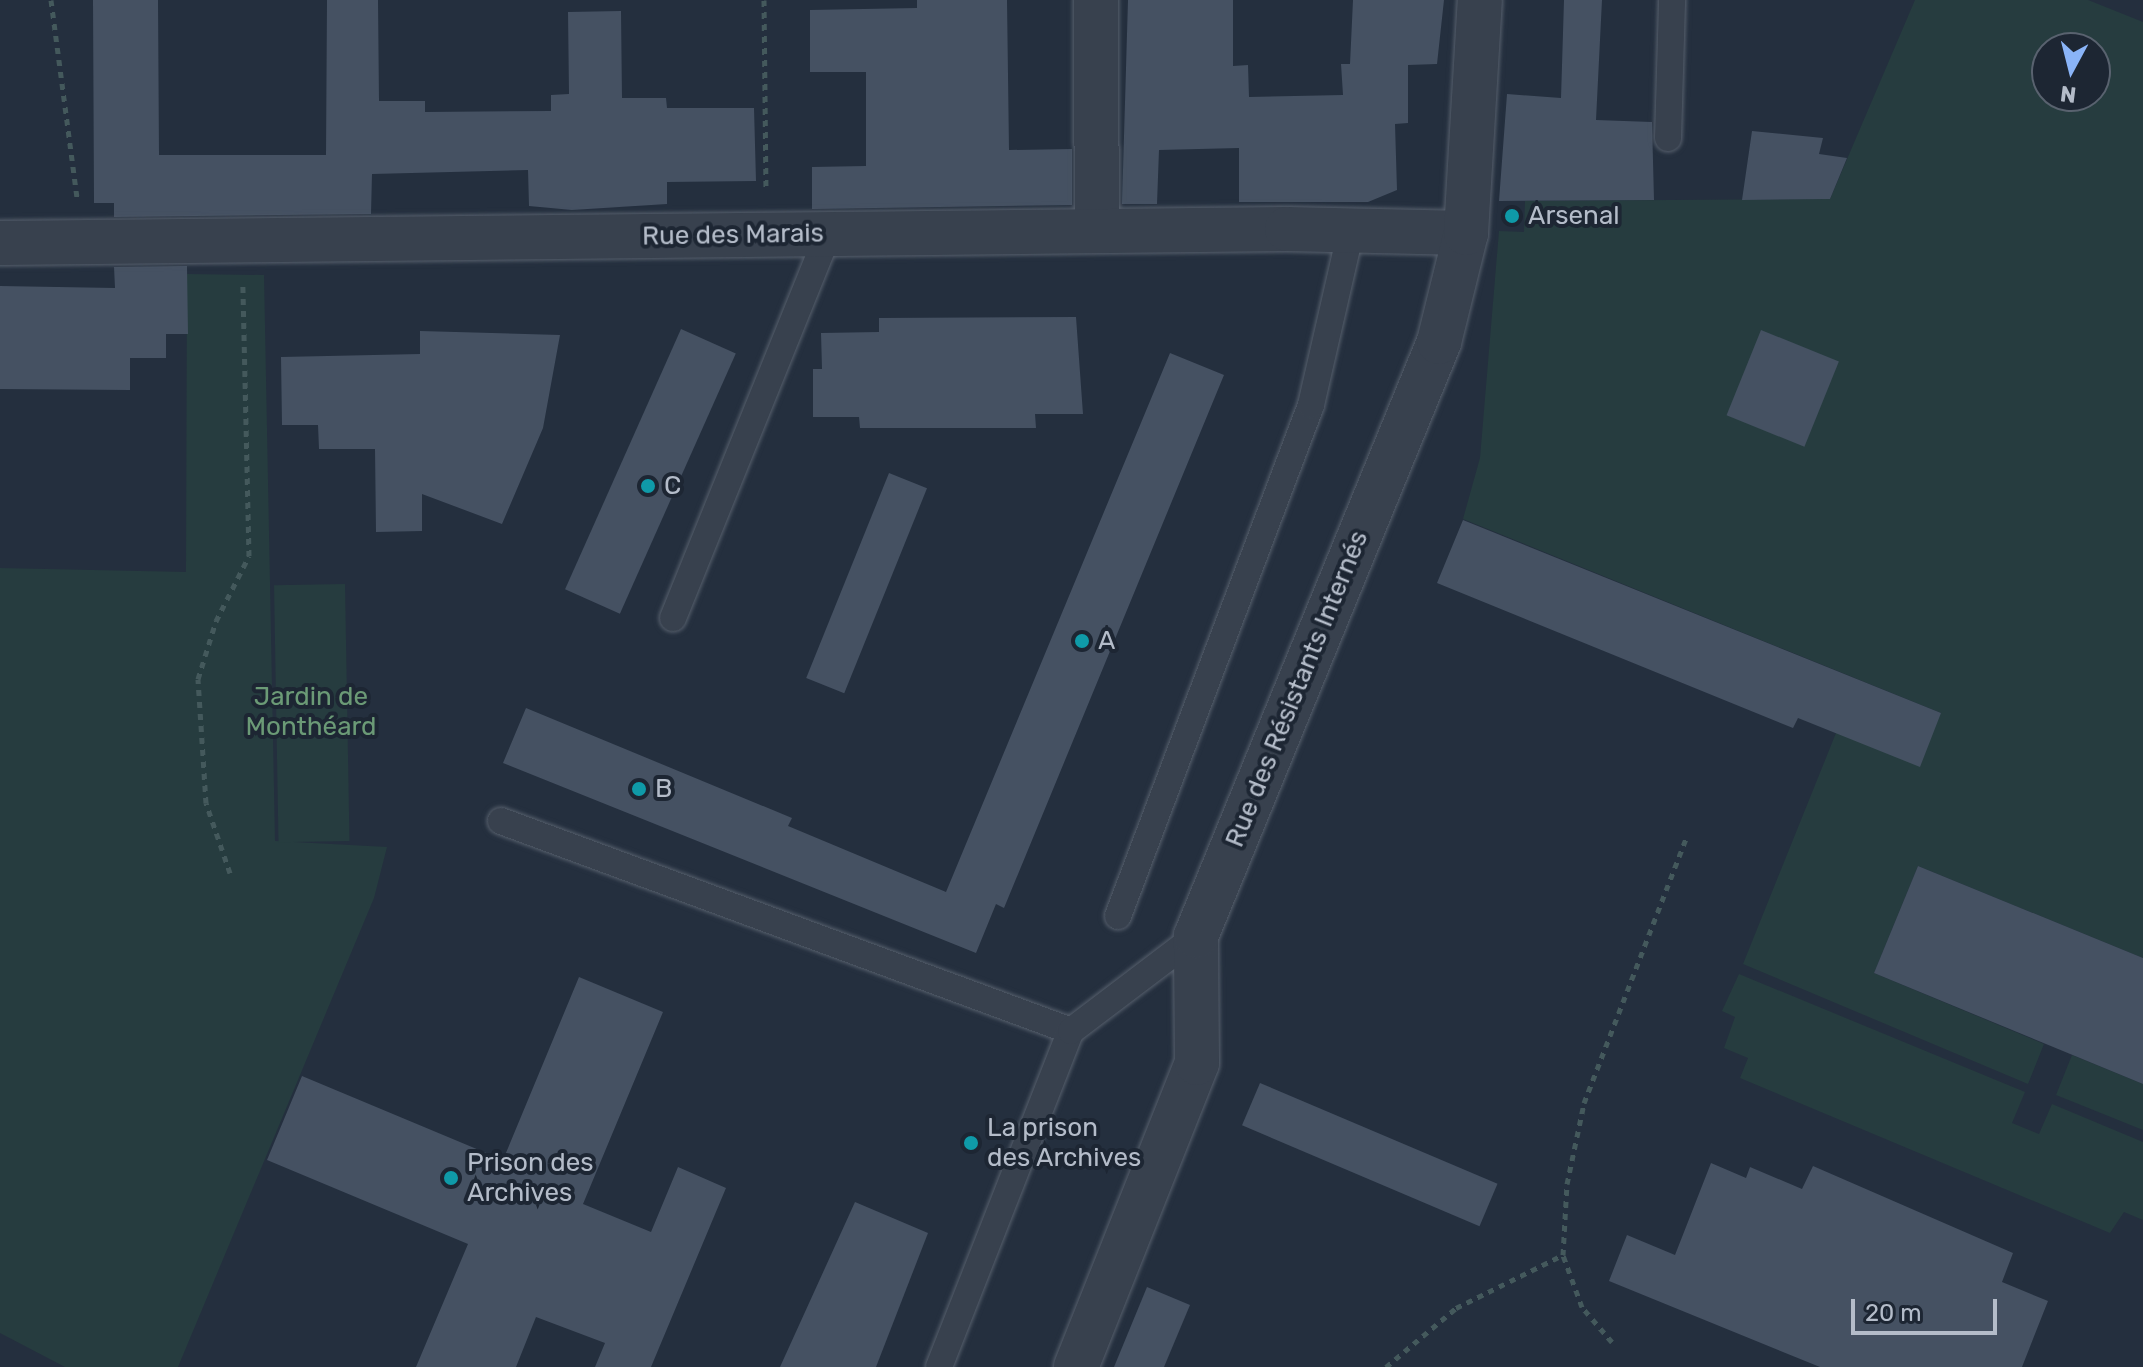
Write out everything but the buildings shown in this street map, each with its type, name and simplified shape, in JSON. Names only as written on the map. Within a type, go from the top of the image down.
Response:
[{"type":"street","points":[[1096,0],[1097,231]]},
{"type":"street","name":"Rue des Résistants Internés","points":[[1076,1367],[1197,1063],[1196,936],[1439,342],[1466,233],[1480,0]]},
{"type":"street","name":"Rue des Marais","points":[[0,243],[1097,231],[1466,233]]},
{"type":"lane","points":[[1668,138],[1672,0]]},
{"type":"lane","points":[[1118,916],[1311,405],[1351,230]]},
{"type":"lane","points":[[673,618],[828,234]]},
{"type":"lane","points":[[501,821],[1071,1031]]},
{"type":"lane","points":[[939,1367],[1071,1031],[1196,936]]},
{"type":"path","points":[[51,0],[79,242]]},
{"type":"path","points":[[764,0],[767,234]]},
{"type":"path","points":[[230,873],[206,803],[198,679],[216,621],[249,556],[245,301]]},
{"type":"path","points":[[1612,1342],[1582,1307],[1563,1255],[1567,1184],[1584,1103],[1687,836]]},
{"type":"path","points":[[1386,1367],[1456,1308],[1563,1255]]},
{"type":"green space","points":[[1915,0],[2088,0],[2143,22],[2143,958],[1918,866],[1874,973],[2044,1044],[2028,1084],[1743,964],[1836,733],[1941,713],[1463,519],[1480,458],[1499,231],[1524,232],[1525,201],[1830,199]]},
{"type":"green space","points":[[187,274],[264,275],[275,841],[387,847],[374,898],[178,1367],[65,1367],[0,1333],[0,568],[186,572]]},
{"type":"green space","name":"Jardin de Monthéard","points":[[345,584],[349,841],[278,842],[274,585]]},
{"type":"green space","points":[[1739,974],[2025,1092],[2012,1123],[2039,1134],[2052,1104],[2143,1142],[2143,1220],[2124,1212],[2110,1233],[1740,1078],[1748,1058],[1724,1048],[1735,1017],[1722,1011]]},
{"type":"green space","points":[[2072,1055],[2143,1084],[2143,1130],[2056,1095]]},
{"type":"place","name":"Arsenal","points":[[1512,216]]},
{"type":"place","name":"C","points":[[648,486]]},
{"type":"place","name":"A","points":[[1082,641]]},
{"type":"place","name":"B","points":[[639,789]]},
{"type":"place","name":"La prison des Archives","points":[[971,1143]]},
{"type":"place","name":"Prison des Archives","points":[[451,1178]]}]
